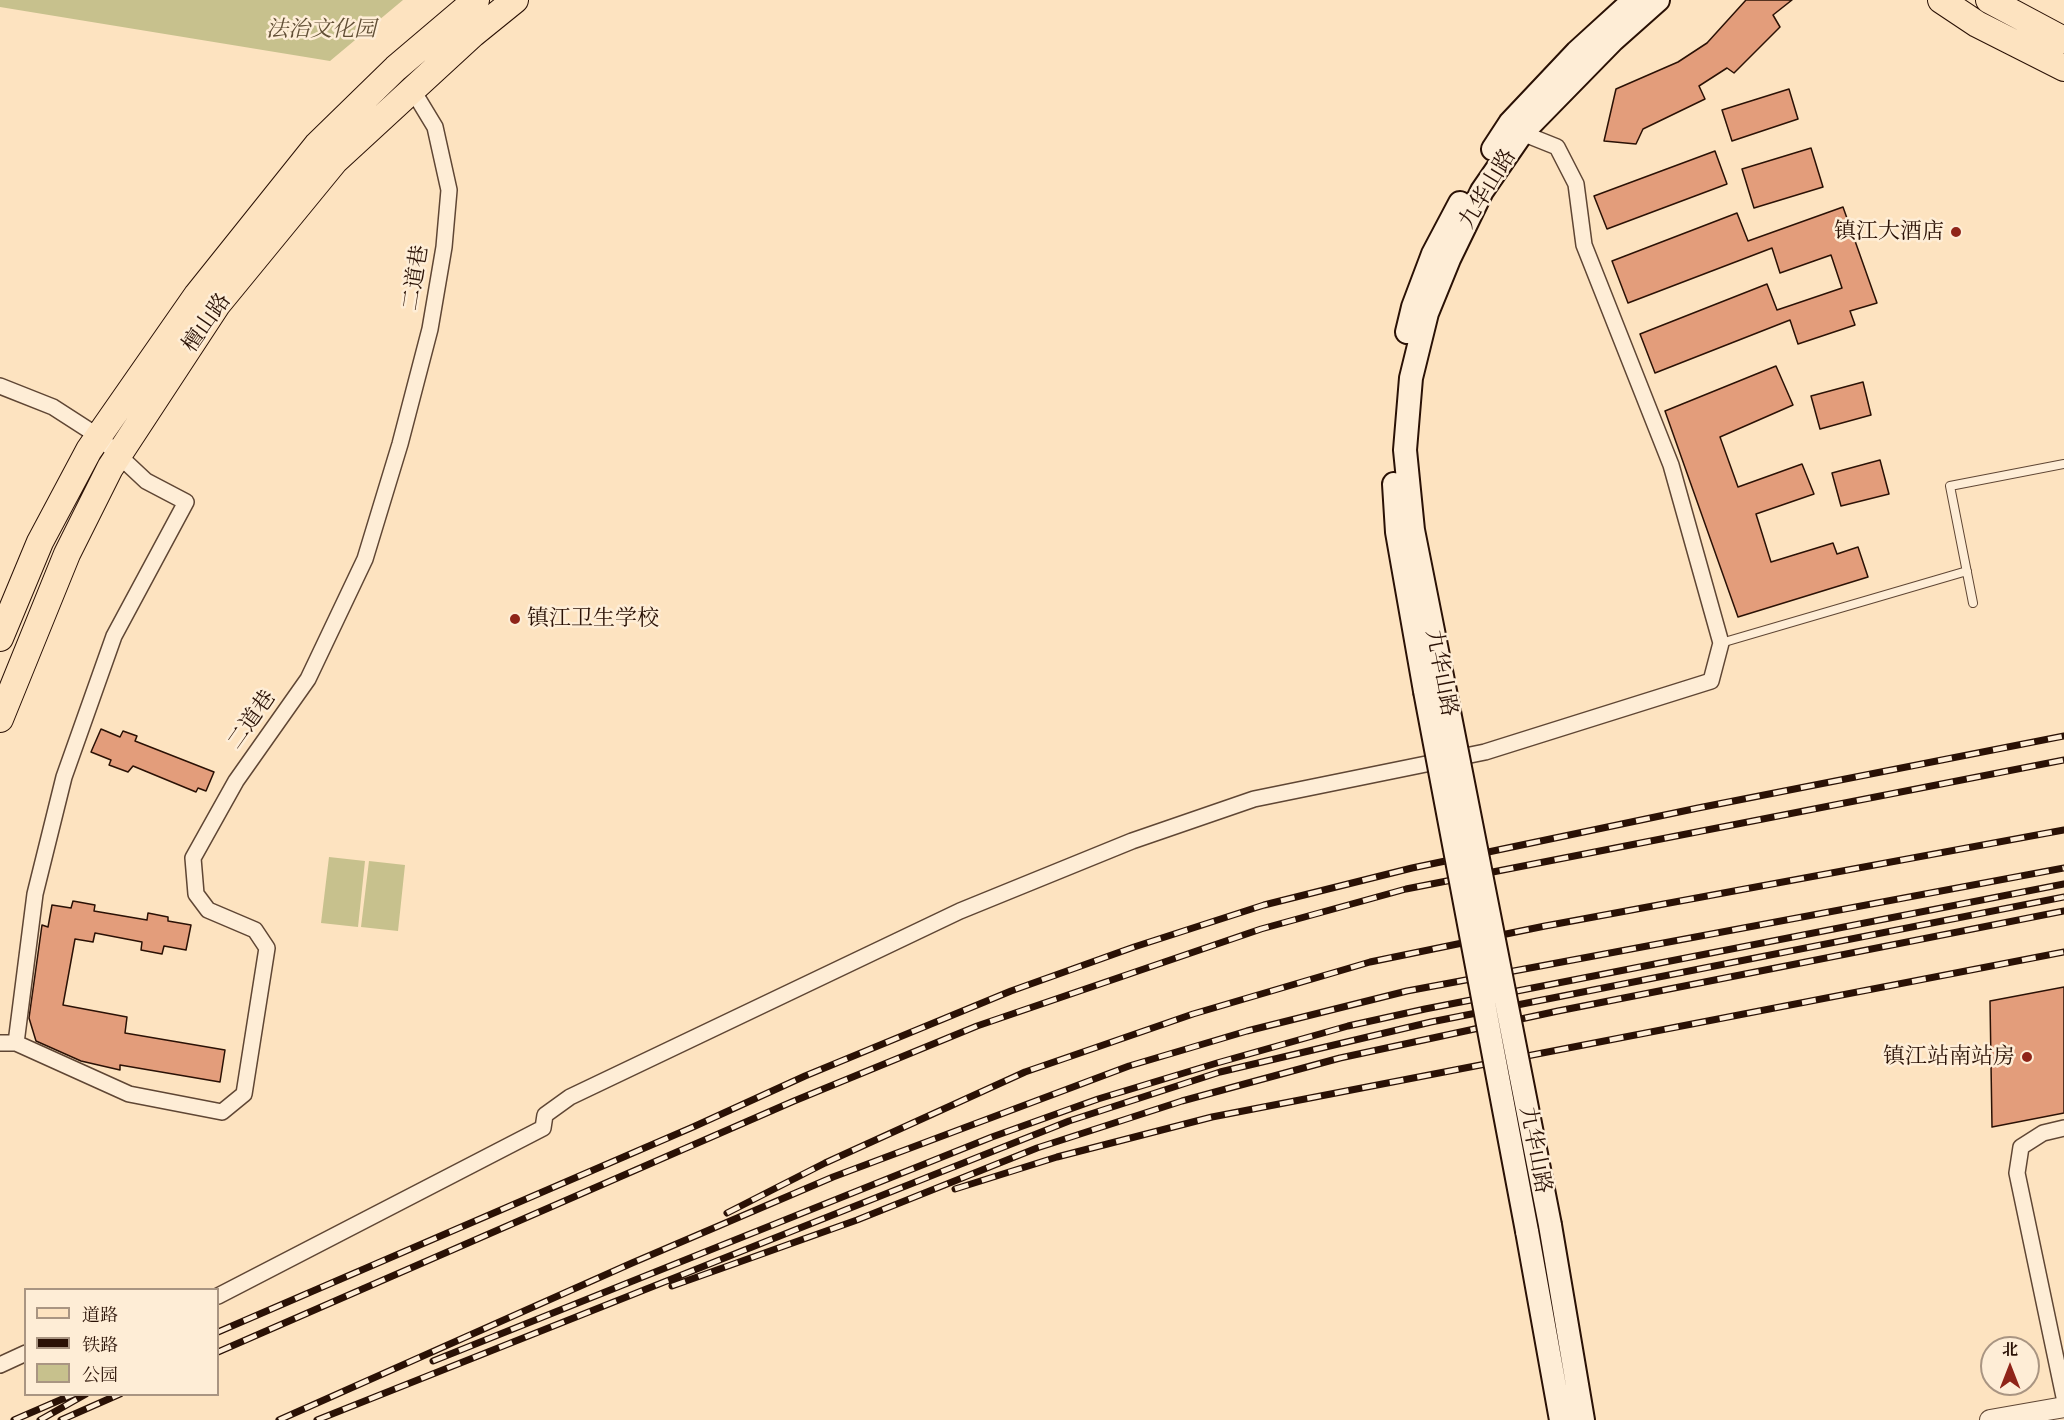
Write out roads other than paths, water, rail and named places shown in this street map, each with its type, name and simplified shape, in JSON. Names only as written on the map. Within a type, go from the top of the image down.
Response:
[{"type":"main road","name":"檀山路","points":[[0,638],[40,543],[98,436],[197,295],[317,145],[396,68],[476,0]]},
{"type":"main road","name":"檀山路","points":[[0,719],[67,554],[119,453],[217,306],[335,161],[412,89],[515,0]]},
{"type":"main road","name":"九华山路","points":[[1583,1420],[1550,1225],[1434,689],[1397,532],[1391,450],[1398,373],[1413,307],[1433,254],[1470,184],[1510,123],[1577,52],[1634,0]]},
{"type":"main road","name":"九华山路","points":[[1561,1420],[1434,689],[1413,530],[1406,450],[1411,378],[1427,313],[1449,259],[1482,191],[1522,133],[1613,40],[1658,0]]},
{"type":"main road","points":[[1941,0],[1977,24],[2064,68]]},
{"type":"main road","points":[[1989,0],[2064,40]]},
{"type":"street","name":"二道巷","points":[[8,1043],[129,1094],[222,1112],[244,1094],[267,948],[255,930],[208,910],[196,894],[193,858],[236,781],[308,679],[365,559],[400,444],[430,329],[444,247],[448,190],[435,127],[412,89]]},
{"type":"street","points":[[219,1295],[543,1128],[545,1115],[570,1097],[960,911],[1132,841],[1254,799],[1485,752],[1711,681],[1721,643],[1671,465],[1584,245],[1576,184],[1557,147],[1522,133]]},
{"type":"street","points":[[0,386],[52,407],[98,436],[119,453],[146,481],[186,502],[114,636],[64,777],[35,894],[8,1043]]},
{"type":"street","points":[[2064,1128],[2043,1133],[2021,1147],[2016,1173],[2064,1397]]},
{"type":"street","points":[[0,1365],[24,1354]]},
{"type":"street","points":[[1990,1420],[2064,1407]]},
{"type":"lane","points":[[1973,603],[1950,486],[2064,464]]},
{"type":"lane","points":[[1721,643],[1967,571]]},
{"type":"railway","points":[[219,1332],[693,1127],[805,1076],[1011,991],[1134,947],[1264,905],[1412,868],[1698,808],[2064,736]]},
{"type":"railway","points":[[219,1352],[794,1101],[977,1026],[1261,929],[1406,889],[2064,760]]},
{"type":"railway","points":[[727,1213],[825,1163],[1025,1072],[1193,1014],[1370,962],[1545,926],[2064,830]]},
{"type":"railway","points":[[279,1420],[632,1263],[833,1177],[1129,1066],[1247,1031],[1407,991],[2064,868]]},
{"type":"railway","points":[[433,1361],[992,1137],[1098,1099],[1217,1063],[1348,1026],[1425,1009],[2064,884]]},
{"type":"railway","points":[[317,1420],[1069,1121],[1220,1072],[1431,1022],[2064,897]]},
{"type":"railway","points":[[672,1286],[857,1220],[1037,1148],[1182,1101],[1340,1058],[1558,1011],[2064,911]]},
{"type":"railway","points":[[955,1189],[1057,1157],[1212,1117],[2064,952]]},
{"type":"railway","points":[[14,1420],[69,1396]]},
{"type":"railway","points":[[40,1420],[82,1396]]},
{"type":"railway","points":[[61,1420],[115,1396]]},
{"type":"place","name":"镇江大酒店","points":[[1956,232]]},
{"type":"place","name":"镇江卫生学校","points":[[515,619]]},
{"type":"place","name":"镇江站南站房","points":[[2027,1057]]},
{"type":"park label","name":"法治文化园","points":[[321,30]]}]
